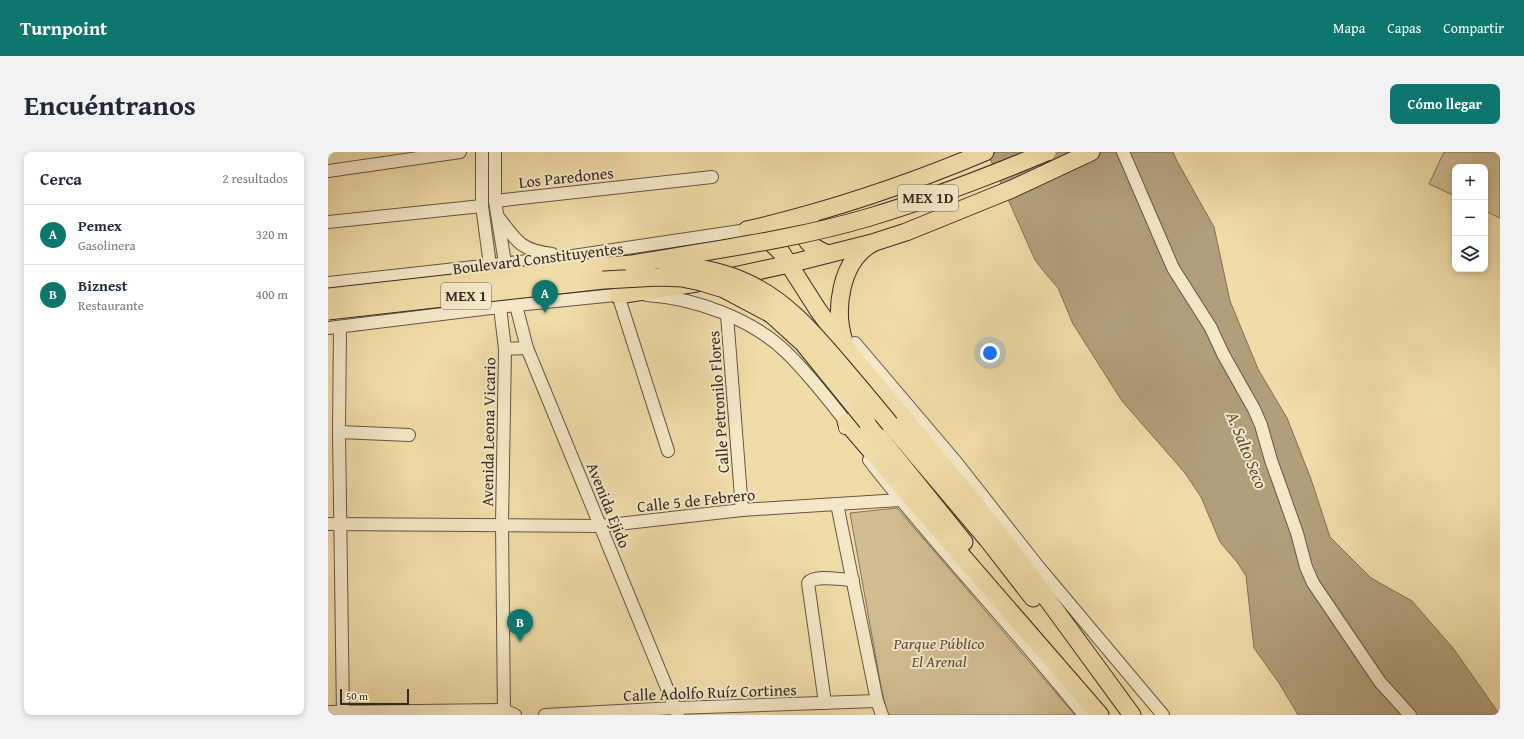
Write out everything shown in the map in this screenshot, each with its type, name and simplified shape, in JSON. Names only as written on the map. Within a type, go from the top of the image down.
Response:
[{"type":"highway","points":[[747,230],[796,219],[900,186],[985,152]]},
{"type":"highway","name":"MEX 1D","points":[[632,264],[765,242],[805,234],[870,217],[973,182],[1047,152]]},
{"type":"highway","name":"MEX 1D","points":[[618,295],[718,280],[872,243],[906,232],[1012,189],[1091,152]]},
{"type":"highway","points":[[816,213],[806,227],[806,238],[810,246],[828,254]]},
{"type":"highway","points":[[747,230],[759,233],[769,240],[781,252],[818,310],[851,347],[980,510],[1132,715]]},
{"type":"highway","points":[[851,347],[841,328],[839,318],[842,289],[854,261],[864,249],[872,243]]},
{"type":"highway","points":[[632,264],[663,263],[713,271],[743,281],[766,293],[792,312],[890,424],[988,540],[1074,651],[1127,715]]},
{"type":"highway","name":"MEX 1","points":[[328,297],[632,264]]},
{"type":"highway","name":"Boulevard Constituyentes","points":[[328,311],[604,280],[659,277],[682,278],[701,282],[724,290],[748,301],[770,314],[800,339],[942,515],[1068,678]]},
{"type":"highway","points":[[846,422],[1100,715]]},
{"type":"street","points":[[328,170],[422,155],[460,152]]},
{"type":"street","name":"Avenida Leona Vicario","points":[[482,152],[482,206],[490,265],[500,307],[505,349],[502,524],[504,712]]},
{"type":"street","points":[[495,152],[495,201],[505,263],[516,305]]},
{"type":"street","points":[[1123,152],[1173,268],[1210,328],[1256,414],[1267,442],[1271,460],[1297,533],[1306,567],[1313,583],[1380,682],[1410,715]]},
{"type":"street","name":"Los Paredones","points":[[495,201],[712,177]]},
{"type":"street","points":[[328,222],[482,206]]},
{"type":"street","points":[[498,216],[519,244],[529,249],[539,252],[578,255]]},
{"type":"street","name":"Boulevard Constituyentes","points":[[328,283],[578,255],[747,230]]},
{"type":"street","points":[[578,255],[574,258],[566,271],[566,278],[573,290],[588,298]]},
{"type":"street","points":[[454,268],[467,275],[475,288],[472,302],[459,312]]},
{"type":"street","points":[[618,295],[668,451]]},
{"type":"street","points":[[328,328],[516,305],[618,295],[653,295],[698,303],[748,325],[769,337],[786,352],[846,422],[844,425],[846,430],[900,500],[1035,655],[1084,715]]},
{"type":"street","name":"Avenida Ejido","points":[[516,305],[528,348],[676,711]]},
{"type":"street","name":"Calle Petronilo Flores","points":[[727,315],[742,510]]},
{"type":"street","points":[[340,327],[339,432],[334,523],[343,713]]},
{"type":"street","points":[[851,347],[956,462],[1037,566],[1163,715]]},
{"type":"street","points":[[505,349],[528,348]]},
{"type":"street","points":[[339,432],[409,435]]},
{"type":"street","name":"Calle 5 de Febrero","points":[[334,523],[600,526],[742,510],[900,500]]},
{"type":"street","points":[[837,504],[877,701],[882,715]]},
{"type":"street","points":[[825,703],[808,583],[810,580],[817,578],[853,580]]},
{"type":"street","name":"Calle Adolfo Ruíz Cortines","points":[[544,715],[773,710],[825,703],[877,701]]},
{"type":"street","points":[[328,712],[504,712],[515,715]]},
{"type":"green space","points":[[1444,152],[1500,152],[1500,218],[1488,212],[1488,164],[1452,164],[1452,195],[1429,184]]},
{"type":"green space","name":"Parque Público El Arenal","points":[[897,508],[1075,715],[888,715],[882,692],[850,513]]},
{"type":"water","name":"A. Salto Seco","points":[[987,152],[1173,152],[1214,227],[1230,301],[1258,369],[1287,418],[1311,479],[1330,537],[1371,578],[1412,601],[1453,648],[1500,715],[1298,715],[1279,683],[1254,648],[1246,576],[1237,562],[1220,542],[1201,497],[1185,473],[1122,401],[1073,324],[1058,288],[1035,260]]},
{"type":"place","name":"Pemex","points":[[545,313]]},
{"type":"place","name":"Biznest","points":[[520,642]]}]
